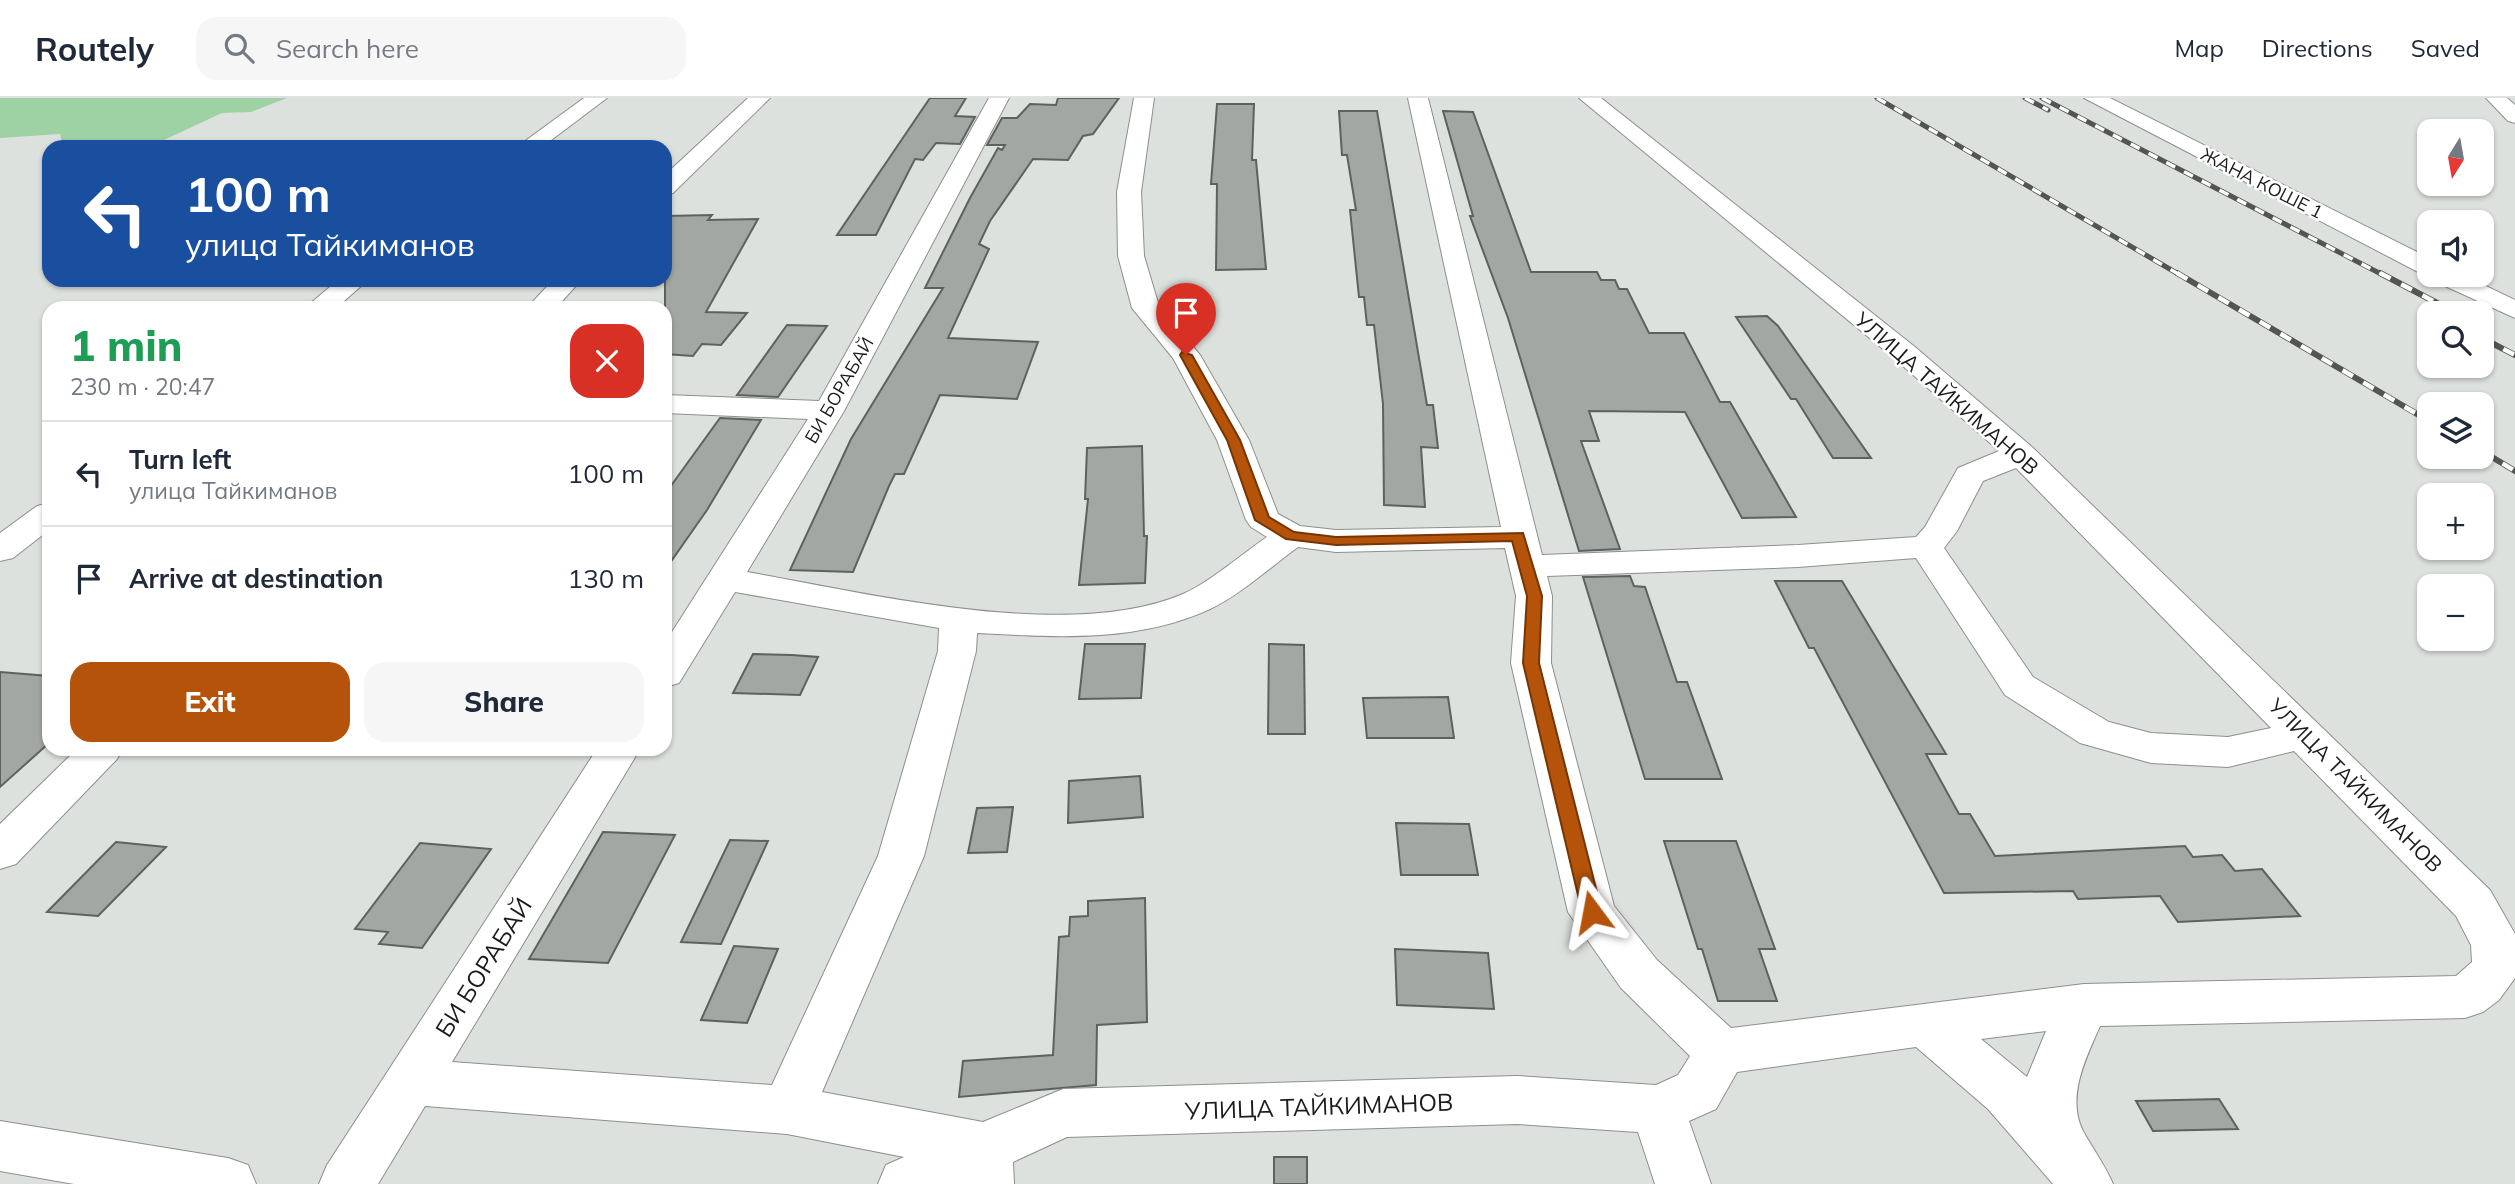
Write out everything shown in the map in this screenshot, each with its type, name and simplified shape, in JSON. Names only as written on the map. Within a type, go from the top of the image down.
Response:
[{"type":"street","points":[[538,140],[597,98]]},
{"type":"street","points":[[672,181],[760,98]]},
{"type":"street","name":"БИ БОРАБАЙ","points":[[672,663],[829,411],[999,98]]},
{"type":"street","points":[[1144,98],[1129,192],[1131,256],[1146,308],[1186,355],[1233,440],[1262,520],[1291,536],[1522,551],[1798,556],[1926,547],[1940,531],[1970,475],[2021,454]]},
{"type":"street","points":[[1418,98],[1534,596],[1531,663],[1592,912],[1639,974],[1721,1052]]},
{"type":"street","name":"УЛИЦА ТАЙКИМАНОВ","points":[[906,1184],[985,1166],[1063,1113],[1517,1100],[1658,1110],[1697,1092],[1721,1052],[2084,1004],[2465,997],[2491,981],[2507,965],[2473,903],[2306,734],[2021,454],[1905,352],[1589,98]]},
{"type":"street","name":"ЖАНА КОШЕ 1","points":[[2095,98],[2417,262]]},
{"type":"street","points":[[2496,98],[2515,117]]},
{"type":"street","points":[[327,301],[346,287]]},
{"type":"street","points":[[548,301],[561,287]]},
{"type":"street","points":[[2468,287],[2515,310]]},
{"type":"street","points":[[672,404],[829,411]]},
{"type":"street","points":[[0,550],[42,518]]},
{"type":"street","points":[[724,579],[958,620],[1052,625],[1128,623],[1198,601],[1291,536]]},
{"type":"street","points":[[1926,547],[2019,686],[2095,733],[2151,748],[2228,752],[2306,734]]},
{"type":"street","points":[[787,1110],[901,856],[957,651],[958,620]]},
{"type":"street","points":[[0,852],[95,756]]},
{"type":"street","name":"БИ БОРАБАЙ","points":[[348,1184],[614,756]]},
{"type":"street","points":[[2076,1172],[2049,1106],[2061,1057],[2084,1004]]},
{"type":"street","points":[[1926,1024],[2007,1092],[2076,1172]]},
{"type":"street","points":[[411,1082],[787,1110],[985,1166]]},
{"type":"street","points":[[1658,1110],[1683,1184]]},
{"type":"street","points":[[0,1146],[228,1184]]},
{"type":"green space","points":[[0,98],[287,98],[251,112],[222,113],[164,140],[61,140],[60,134],[0,138]]},
{"type":"building","points":[[930,98],[966,98],[955,116],[975,117],[960,144],[936,143],[923,160],[915,159],[876,235],[837,235]]},
{"type":"building","points":[[1058,98],[1119,98],[1093,134],[1083,136],[1068,160],[1033,159],[990,221],[979,244],[989,249],[948,338],[1038,342],[1017,399],[940,395],[904,474],[895,474],[889,486],[853,572],[790,570],[851,439],[943,288],[925,288],[970,198],[998,148],[1002,150],[1005,145],[987,145],[1002,118],[1017,118],[1030,104],[1056,105]]},
{"type":"building","points":[[1217,104],[1254,104],[1252,160],[1256,160],[1266,269],[1216,270],[1217,184],[1211,184]]},
{"type":"building","points":[[1339,111],[1377,111],[1427,405],[1433,405],[1438,448],[1421,447],[1425,507],[1384,505],[1383,404],[1374,325],[1367,325],[1364,297],[1359,297],[1350,210],[1356,210],[1347,155],[1342,155]]},
{"type":"building","points":[[1443,111],[1473,112],[1531,272],[1597,272],[1601,280],[1615,280],[1619,289],[1627,289],[1649,333],[1684,333],[1720,402],[1730,402],[1796,517],[1742,518],[1685,412],[1589,411],[1599,441],[1581,441],[1620,549],[1579,551],[1508,318],[1470,216],[1473,216]]},
{"type":"building","points":[[712,215],[708,220],[758,219],[706,312],[747,313],[721,345],[702,344],[693,356],[672,354],[672,301],[665,301],[665,287],[672,287],[672,216]]},
{"type":"building","points":[[1767,316],[1778,326],[1871,458],[1833,458],[1796,399],[1791,399],[1736,317]]},
{"type":"building","points":[[787,325],[827,326],[778,397],[737,395]]},
{"type":"building","points":[[720,418],[761,420],[707,510],[672,560],[672,484]]},
{"type":"building","points":[[1142,446],[1144,536],[1147,536],[1145,583],[1079,585],[1088,499],[1085,499],[1087,448]]},
{"type":"building","points":[[1630,576],[1634,586],[1645,587],[1677,682],[1687,682],[1722,779],[1645,779],[1583,577]]},
{"type":"building","points":[[1775,581],[1842,581],[1946,754],[1926,754],[1959,814],[1970,814],[1995,856],[2185,846],[2193,857],[2222,855],[2235,871],[2262,869],[2300,916],[2178,922],[2160,896],[2078,899],[2073,891],[1944,893],[1814,648],[1809,648]]},
{"type":"building","points":[[1085,644],[1145,644],[1141,698],[1079,699]]},
{"type":"building","points":[[1269,644],[1304,645],[1305,734],[1268,734]]},
{"type":"building","points":[[753,654],[818,657],[800,695],[733,693]]},
{"type":"building","points":[[0,672],[42,675],[42,749],[0,787]]},
{"type":"building","points":[[1448,697],[1454,738],[1367,738],[1363,698]]},
{"type":"building","points":[[1140,776],[1143,817],[1068,823],[1069,781]]},
{"type":"building","points":[[1013,807],[1007,852],[968,853],[977,808]]},
{"type":"building","points":[[1396,823],[1469,824],[1478,875],[1401,875]]},
{"type":"building","points":[[603,832],[675,835],[608,963],[529,959]]},
{"type":"building","points":[[730,840],[768,841],[721,944],[681,942]]},
{"type":"building","points":[[1664,841],[1736,841],[1775,949],[1759,949],[1777,1001],[1718,1001],[1702,949],[1698,949]]},
{"type":"building","points":[[116,842],[166,847],[98,916],[47,912]]},
{"type":"building","points":[[420,843],[491,849],[422,948],[379,944],[388,932],[355,929]]},
{"type":"building","points":[[1145,898],[1147,1022],[1097,1025],[1096,1085],[959,1097],[963,1061],[1053,1055],[1059,937],[1069,936],[1070,917],[1088,916],[1088,901]]},
{"type":"building","points":[[734,946],[778,949],[747,1023],[701,1020]]},
{"type":"building","points":[[1395,949],[1488,953],[1494,1009],[1397,1005]]},
{"type":"building","points":[[2219,1099],[2238,1129],[2153,1131],[2136,1101]]},
{"type":"building","points":[[1274,1157],[1307,1157],[1307,1184],[1274,1184]]},
{"type":"railway","points":[[1877,98],[2180,275]]},
{"type":"railway","points":[[2025,98],[2048,110]]},
{"type":"railway","points":[[2042,98],[2383,275]]},
{"type":"railway","points":[[2177,273],[2417,414]]},
{"type":"railway","points":[[2380,273],[2433,301]]},
{"type":"railway","points":[[2494,344],[2515,355]]},
{"type":"railway","points":[[2494,458],[2515,471]]},
{"type":"route","points":[[1186,355],[1233,440],[1262,520],[1291,536],[1336,541],[1518,537],[1534,596],[1531,663],[1592,912]]}]
